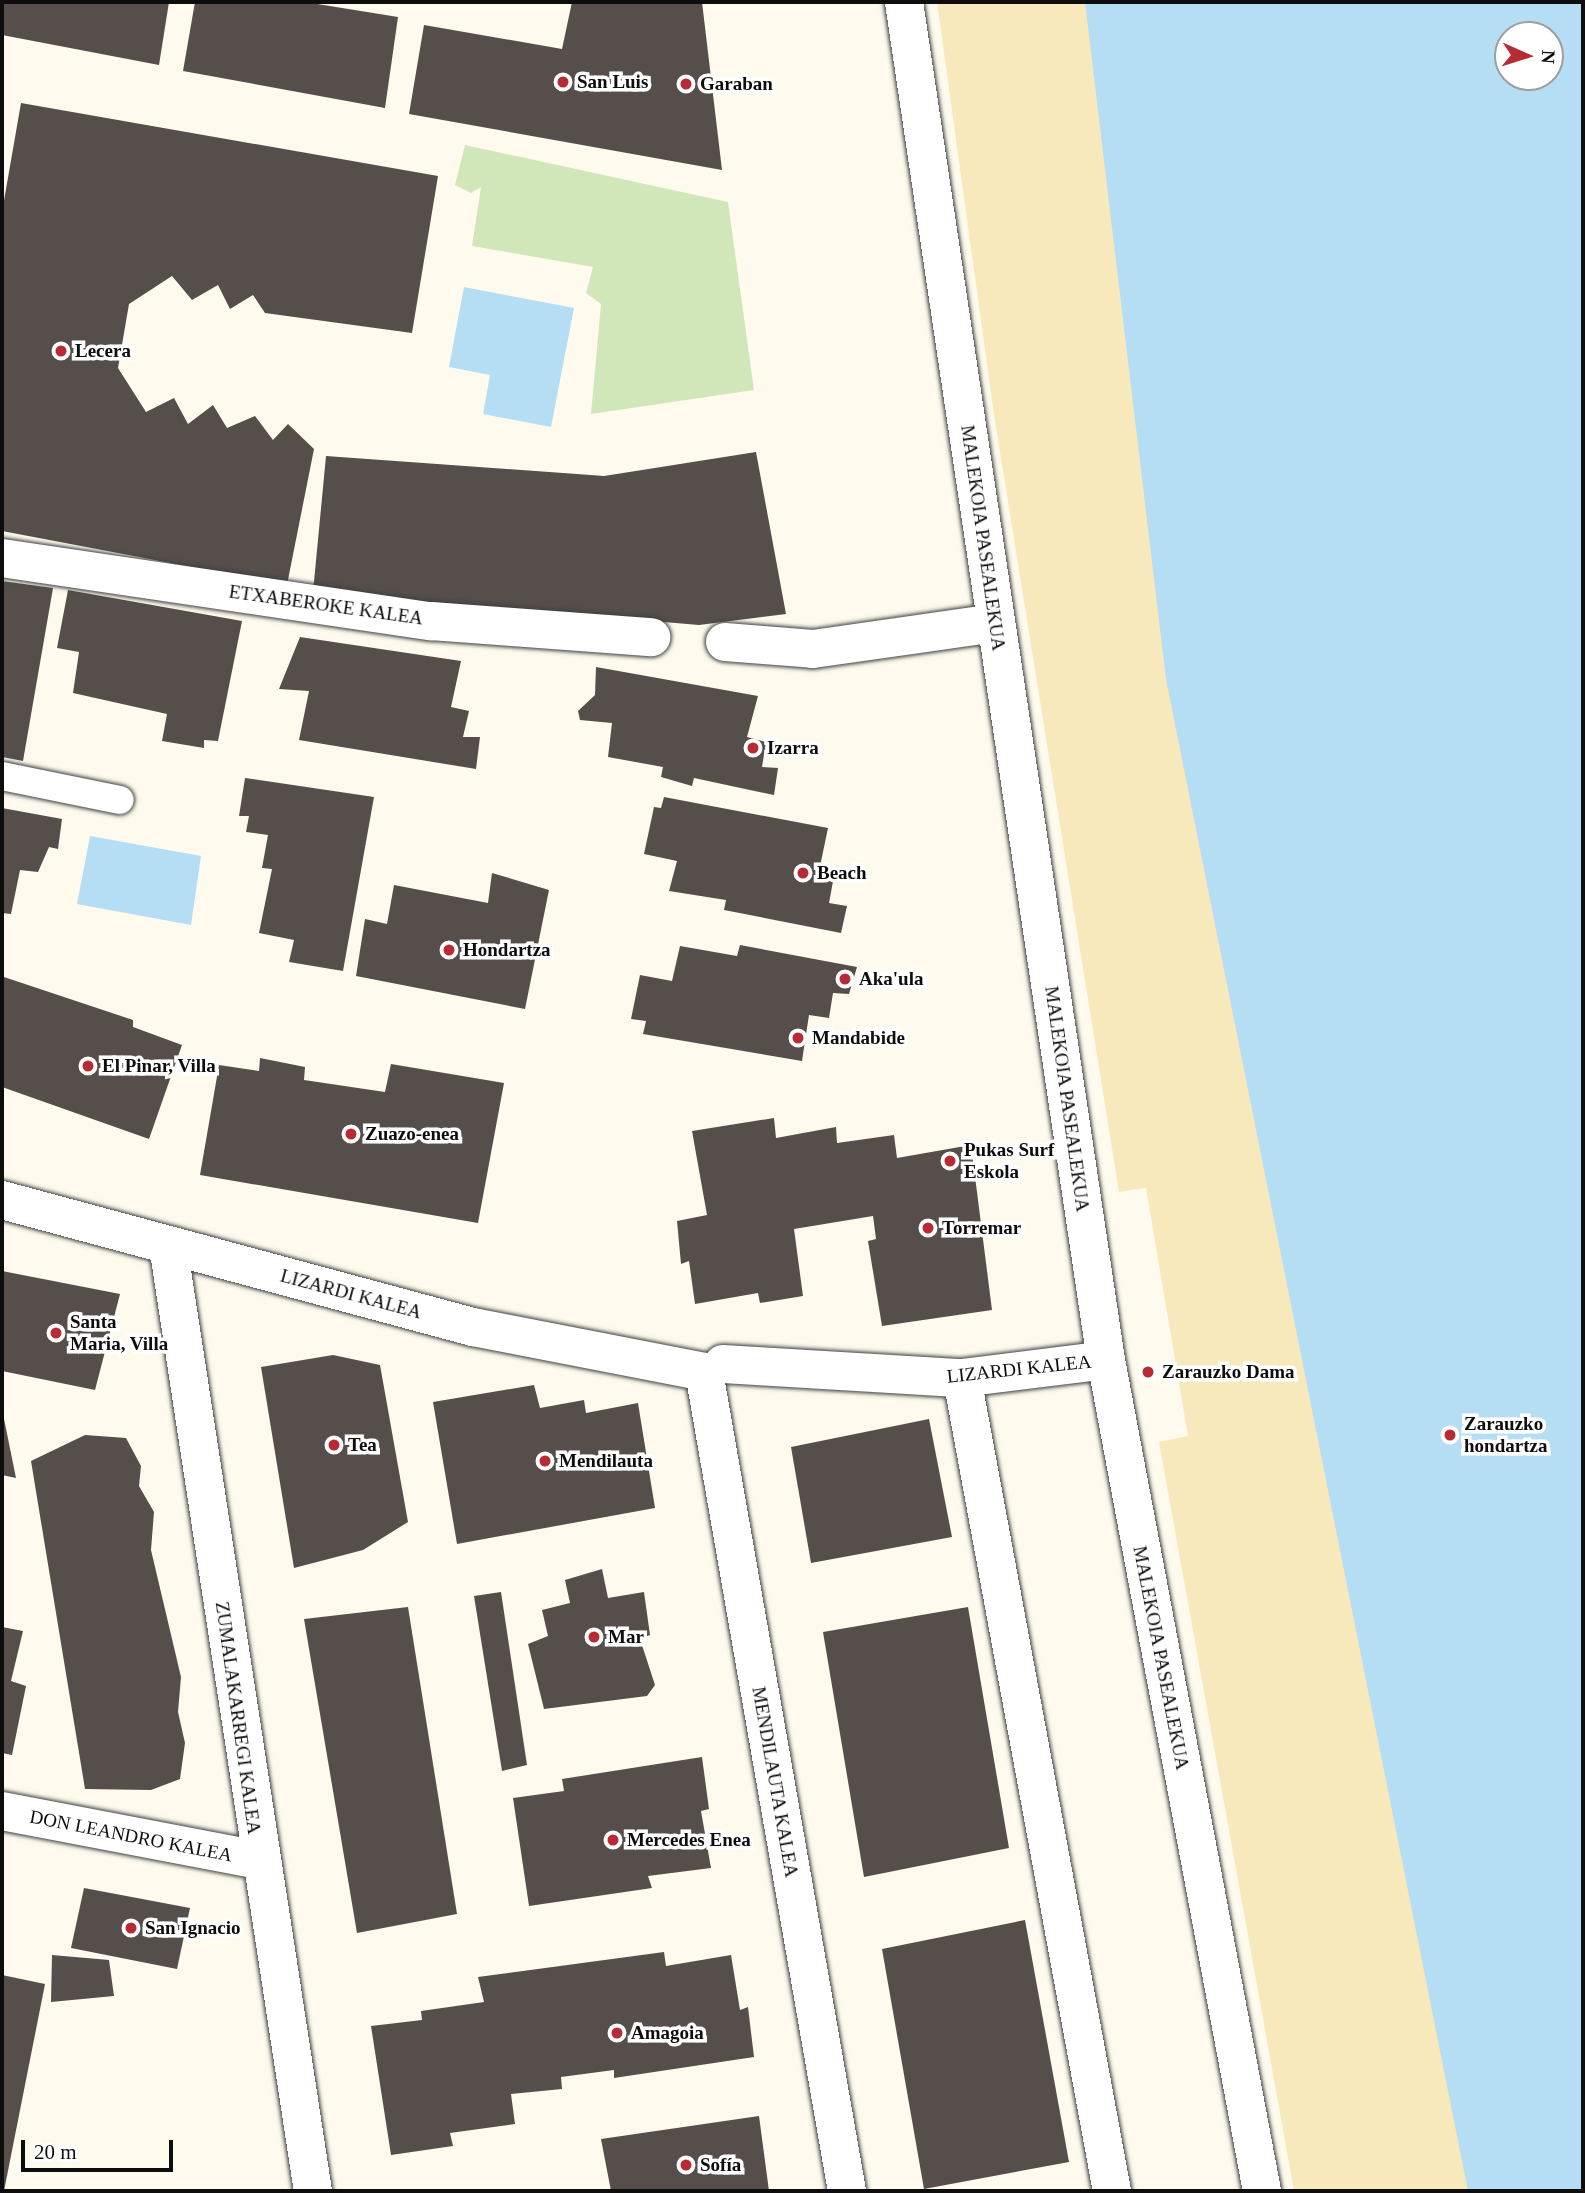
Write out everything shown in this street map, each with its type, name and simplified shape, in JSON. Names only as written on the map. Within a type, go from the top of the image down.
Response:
[{"type":"street","name":"MALEKOIA PASEALEKUA","points":[[904,2],[1106,1360],[1262,2191]]},
{"type":"street","name":"ETXABEROKE KALEA","points":[[2,558],[431,621],[651,637]]},
{"type":"street","points":[[725,642],[813,649],[996,623]]},
{"type":"street","name":"LIZARDI KALEA","points":[[2,1200],[473,1327],[713,1368],[962,1378],[1106,1360]]},
{"type":"street","name":"ZUMALAKARREGI KALEA","points":[[168,1245],[260,1860],[313,2191]]},
{"type":"street","name":"MENDILAUTA KALEA","points":[[713,1368],[847,2191]]},
{"type":"street","points":[[962,1378],[1112,2191]]},
{"type":"street","name":"DON LEANDRO KALEA","points":[[2,1811],[260,1860]]},
{"type":"lane","points":[[2,776],[120,800]]},
{"type":"green space","points":[[465,145],[728,202],[754,390],[591,414],[601,304],[586,293],[593,267],[472,246],[481,187],[471,193],[455,185]]},
{"type":"sand","name":"Zarauzko hondartza","points":[[937,2],[1583,2],[1583,2191],[1294,2191],[1159,1442],[1188,1436],[1146,1188],[1119,1192],[994,415]]},
{"type":"water","name":"Zarauzko hondartza","points":[[1085,2],[1583,2],[1583,2191],[1468,2191],[1166,679]]},
{"type":"water","points":[[464,287],[574,308],[551,427],[483,414],[490,375],[449,367]]},
{"type":"water","points":[[90,836],[201,856],[191,925],[77,904]]},
{"type":"building","points":[[2,2],[169,2],[159,65],[2,35]]},
{"type":"building","points":[[195,2],[305,2],[398,17],[385,108],[183,71]]},
{"type":"building","name":"San Luis","points":[[572,2],[702,2],[722,170],[409,114],[424,25],[562,49]]},
{"type":"building","name":"Lecera","points":[[21,103],[438,176],[412,333],[265,313],[253,295],[230,309],[218,285],[192,300],[172,276],[129,304],[118,368],[146,412],[174,398],[188,424],[213,405],[227,428],[255,416],[273,440],[288,424],[314,449],[287,585],[2,531],[2,212]]},
{"type":"building","points":[[756,452],[786,614],[699,625],[313,592],[326,456],[604,476]]},
{"type":"building","points":[[2,581],[53,588],[23,761],[2,757]]},
{"type":"building","points":[[68,590],[242,621],[218,741],[204,740],[204,748],[162,741],[167,714],[73,693],[79,652],[57,648]]},
{"type":"building","points":[[300,637],[461,661],[451,707],[469,711],[463,737],[480,737],[476,769],[299,740],[309,691],[279,689]]},
{"type":"building","points":[[596,667],[758,696],[747,737],[766,742],[762,767],[778,768],[774,795],[694,778],[692,786],[661,777],[663,767],[608,757],[612,723],[580,720],[578,711],[595,695]]},
{"type":"building","points":[[245,778],[374,797],[343,971],[289,962],[294,940],[259,933],[272,869],[262,868],[268,835],[246,832],[249,816],[239,816]]},
{"type":"building","points":[[664,797],[828,828],[818,876],[834,876],[829,903],[847,906],[841,933],[724,910],[726,900],[669,891],[677,861],[644,854],[654,807],[661,808]]},
{"type":"building","points":[[2,808],[62,819],[58,849],[49,847],[38,872],[20,870],[11,914],[2,913]]},
{"type":"building","name":"Hondartza","points":[[492,873],[549,890],[525,1009],[356,976],[365,919],[387,924],[394,885],[488,903]]},
{"type":"building","points":[[740,945],[857,967],[849,994],[833,993],[829,1018],[809,1015],[802,1061],[643,1034],[646,1021],[631,1019],[640,975],[672,981],[680,946],[737,956]]},
{"type":"building","name":"El Pinar, Villa","points":[[4,977],[133,1020],[133,1027],[182,1045],[149,1139],[2,1087]]},
{"type":"building","name":"Zuazo-enea","points":[[260,1058],[305,1067],[304,1080],[385,1092],[391,1064],[504,1083],[478,1223],[200,1175],[219,1065],[259,1071]]},
{"type":"building","points":[[774,1118],[776,1138],[836,1127],[837,1143],[894,1135],[897,1158],[971,1145],[992,1310],[882,1326],[868,1241],[876,1239],[873,1216],[794,1229],[803,1296],[760,1303],[758,1293],[695,1304],[689,1261],[681,1264],[677,1221],[707,1215],[692,1131]]},
{"type":"building","name":"Santa Maria, Villa","points":[[2,1271],[120,1294],[95,1390],[2,1371]]},
{"type":"building","name":"Tea","points":[[333,1355],[380,1365],[408,1522],[363,1550],[294,1568],[261,1367]]},
{"type":"building","name":"Mendilauta","points":[[534,1385],[540,1408],[584,1400],[586,1413],[638,1403],[655,1508],[457,1544],[433,1402]]},
{"type":"building","points":[[3,1414],[16,1478],[2,1475]]},
{"type":"building","points":[[929,1419],[952,1537],[811,1563],[791,1447]]},
{"type":"building","points":[[85,1435],[126,1438],[141,1466],[139,1486],[154,1512],[151,1550],[181,1677],[178,1712],[185,1743],[180,1779],[151,1790],[85,1789],[31,1461]]},
{"type":"building","name":"Mar","points":[[602,1569],[608,1598],[644,1592],[650,1635],[640,1639],[655,1685],[647,1696],[544,1709],[528,1644],[548,1636],[542,1610],[570,1603],[565,1580]]},
{"type":"building","points":[[501,1592],[527,1765],[502,1771],[474,1596]]},
{"type":"building","points":[[408,1607],[457,1914],[357,1933],[304,1619]]},
{"type":"building","points":[[968,1607],[1009,1848],[864,1877],[823,1632]]},
{"type":"building","points":[[2,1627],[23,1631],[11,1681],[26,1686],[12,1755],[2,1753]]},
{"type":"building","name":"Mercedes Enea","points":[[702,1757],[709,1809],[701,1811],[711,1868],[648,1876],[652,1888],[529,1906],[513,1798],[564,1791],[562,1779]]},
{"type":"building","name":"San Ignacio","points":[[84,1888],[190,1908],[177,1969],[71,1948]]},
{"type":"building","points":[[1025,1920],[1069,2162],[924,2189],[882,1949]]},
{"type":"building","name":"Amagoia","points":[[664,1952],[666,1966],[731,1955],[740,2010],[748,2007],[754,2057],[614,2078],[614,2070],[561,2077],[562,2089],[511,2094],[515,2124],[450,2133],[453,2146],[391,2155],[371,2026],[422,2020],[421,2011],[484,2002],[478,1977]]},
{"type":"building","points":[[52,1955],[109,1960],[114,1996],[51,2002]]},
{"type":"building","points":[[2,1975],[45,1984],[4,2191],[2,2191]]},
{"type":"building","name":"Sofía","points":[[759,2116],[769,2191],[611,2191],[601,2139]]},
{"type":"place","name":"San Luis","points":[[563,82]]},
{"type":"place","name":"Garaban","points":[[686,84]]},
{"type":"place","name":"Lecera","points":[[61,351]]},
{"type":"place","name":"Izarra","points":[[753,748]]},
{"type":"place","name":"Beach","points":[[803,873]]},
{"type":"place","name":"Hondartza","points":[[449,950]]},
{"type":"place","name":"Aka'ula","points":[[845,979]]},
{"type":"place","name":"Mandabide","points":[[798,1038]]},
{"type":"place","name":"El Pinar, Villa","points":[[88,1066]]},
{"type":"place","name":"Zuazo-enea","points":[[351,1134]]},
{"type":"place","name":"Pukas Surf Eskola","points":[[950,1161]]},
{"type":"place","name":"Torremar","points":[[928,1228]]},
{"type":"place","name":"Santa Maria, Villa","points":[[56,1333]]},
{"type":"place","name":"Zarauzko Dama","points":[[1148,1372]]},
{"type":"place","name":"Zarauzko hondartza","points":[[1450,1435]]},
{"type":"place","name":"Tea","points":[[334,1445]]},
{"type":"place","name":"Mendilauta","points":[[545,1461]]},
{"type":"place","name":"Mar","points":[[594,1637]]},
{"type":"place","name":"Mercedes Enea","points":[[613,1840]]},
{"type":"place","name":"San Ignacio","points":[[131,1928]]},
{"type":"place","name":"Amagoia","points":[[617,2033]]},
{"type":"place","name":"Sofía","points":[[686,2165]]}]
